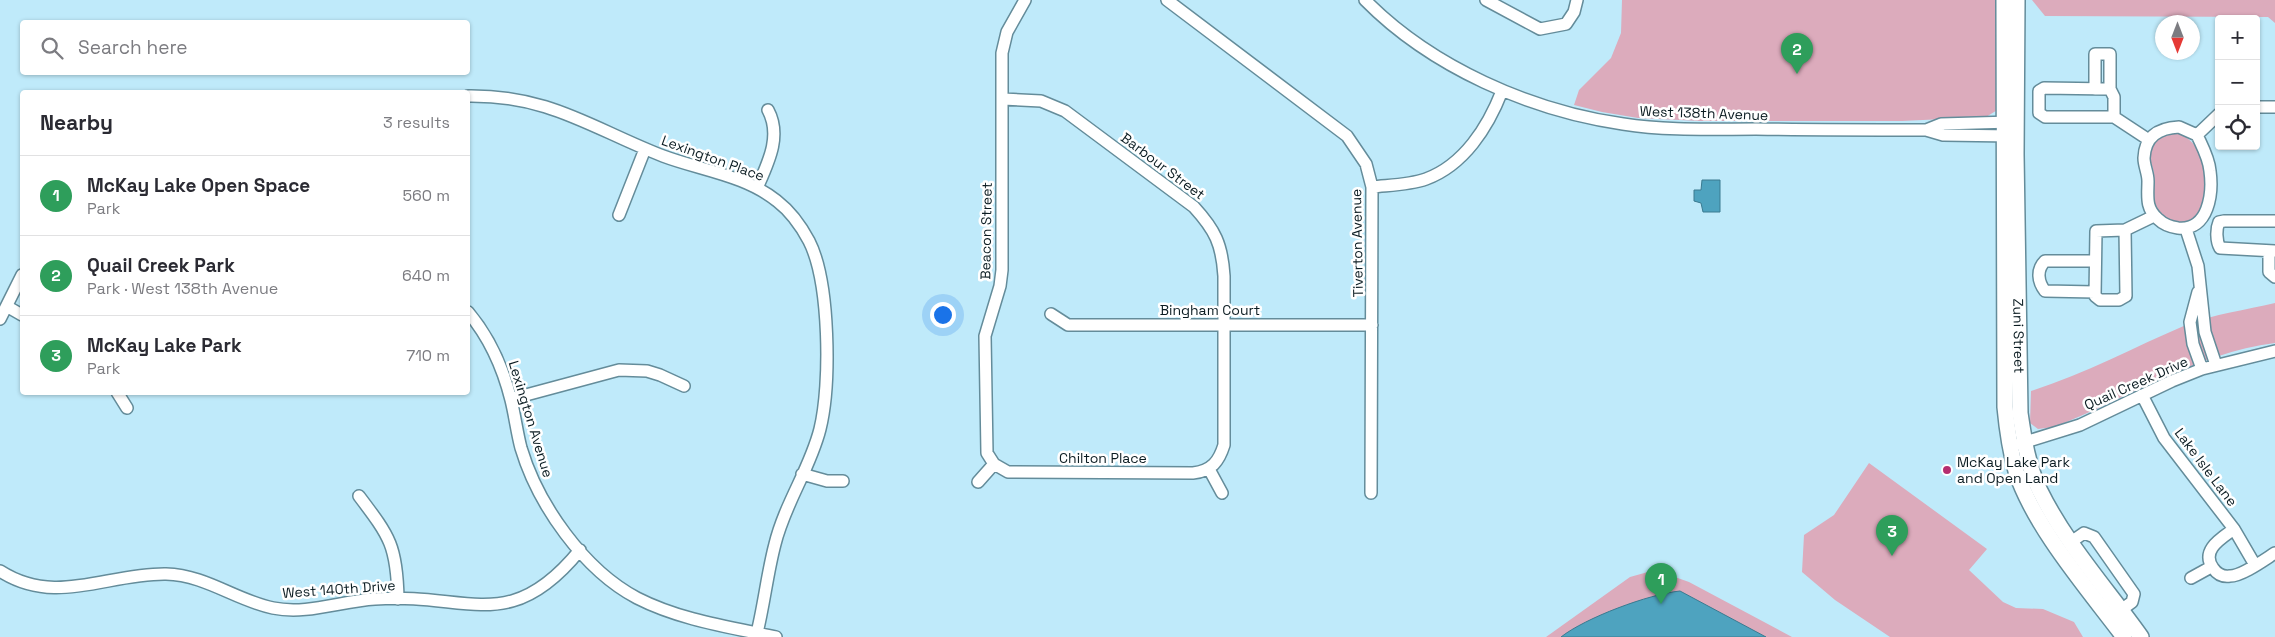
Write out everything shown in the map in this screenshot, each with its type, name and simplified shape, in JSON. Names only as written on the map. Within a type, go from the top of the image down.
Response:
[{"type":"main road","name":"Zuni Street","points":[[2004,0],[2010,129]]},
{"type":"main road","name":"Zuni Street","points":[[2017,0],[2010,129],[2005,407],[2017,444],[2029,462],[2040,492],[2072,542],[2141,637]]},
{"type":"main road","name":"Zuni Street","points":[[2017,444],[2016,471],[2037,516],[2124,637]]},
{"type":"street","name":"Beacon Street","points":[[994,464],[986,447],[985,336],[1000,286],[1002,270],[1002,53],[1007,32],[1025,0]]},
{"type":"street","name":"Tiverton Avenue","points":[[1166,0],[1347,136],[1366,164],[1372,187],[1371,493]]},
{"type":"street","name":"West 138th Avenue","points":[[1365,0],[1439,58],[1502,90],[1564,112],[1637,126],[1680,129],[1926,130],[1941,124],[2010,129]]},
{"type":"street","points":[[1486,0],[1540,29],[1566,24],[1574,12],[1577,0]]},
{"type":"street","points":[[2095,89],[2095,54],[2110,54],[2110,89],[2114,97],[2114,117]]},
{"type":"street","points":[[2110,89],[2044,88],[2039,91],[2039,113],[2045,117],[2114,117],[2150,140]]},
{"type":"street","points":[[1372,187],[1426,179],[1441,171],[1468,150],[1484,130],[1502,90]]},
{"type":"street","name":"Lexington Place","points":[[470,96],[500,97],[548,106],[577,117],[645,149],[757,188],[784,207],[802,229],[815,254],[822,282],[826,340],[825,404],[820,430],[785,513],[775,543],[756,635]]},
{"type":"street","name":"Barbour Street","points":[[1003,99],[1042,101],[1065,111],[1194,207],[1214,233],[1223,255],[1224,445],[1220,458],[1209,469]]},
{"type":"street","points":[[2260,107],[2275,107]]},
{"type":"street","points":[[757,188],[770,158],[775,133],[774,122],[768,110]]},
{"type":"street","points":[[2197,135],[2215,118]]},
{"type":"street","points":[[2179,126],[2197,135],[2207,157],[2210,170],[2207,210],[2198,223],[2186,229],[2164,224],[2154,216],[2148,207],[2148,178],[2144,160],[2150,140],[2154,133],[2169,127],[2179,126]]},
{"type":"street","name":"Lexington Place","points":[[619,215],[645,149]]},
{"type":"street","points":[[2125,230],[2126,296],[2119,300],[2100,300],[2095,296],[2096,231],[2125,230],[2154,216]]},
{"type":"street","points":[[2275,221],[2224,221],[2219,222],[2218,226],[2218,243],[2220,248],[2225,250],[2272,251],[2269,272],[2275,277]]},
{"type":"street","points":[[2186,229],[2198,266],[2205,332],[2216,365]]},
{"type":"street","points":[[2095,261],[2045,261],[2040,265],[2039,272],[2040,284],[2045,291],[2095,292]]},
{"type":"street","points":[[0,319],[8,307],[20,280]]},
{"type":"street","points":[[2199,288],[2190,322],[2194,344],[2202,369]]},
{"type":"street","points":[[8,307],[20,314]]},
{"type":"street","name":"Bingham Court","points":[[1051,314],[1068,325],[1372,325]]},
{"type":"street","name":"Lexington Avenue","points":[[470,315],[490,344],[501,370],[511,398],[520,446],[541,498],[551,515],[580,550],[614,583],[638,598],[709,624],[756,635],[776,637]]},
{"type":"street","name":"Quail Creek Drive","points":[[2017,444],[2080,424],[2202,369],[2275,351]]},
{"type":"street","points":[[511,398],[620,370],[653,373],[684,386]]},
{"type":"street","points":[[119,395],[127,408]]},
{"type":"street","name":"Lake Isle Lane","points":[[2142,395],[2167,444],[2234,529],[2255,565]]},
{"type":"street","points":[[978,482],[994,464]]},
{"type":"street","name":"Chilton Place","points":[[994,464],[1008,472],[1193,473],[1209,469]]},
{"type":"street","points":[[1209,469],[1222,493]]},
{"type":"street","points":[[802,474],[827,481],[843,481]]},
{"type":"street","points":[[359,496],[381,524],[388,538],[397,568],[398,598]]},
{"type":"street","points":[[2234,529],[2214,544],[2210,550],[2211,566],[2221,575],[2228,577],[2237,574],[2275,553]]},
{"type":"street","points":[[2072,542],[2084,533],[2094,537],[2134,594],[2132,602],[2121,610]]},
{"type":"street","name":"West 140th Drive","points":[[0,571],[25,584],[56,588],[79,587],[149,574],[185,576],[202,580],[252,602],[279,609],[298,610],[354,601],[398,598],[478,608],[506,606],[538,593],[569,564],[580,550]]},
{"type":"street","points":[[2191,578],[2211,566]]},
{"type":"shaded area","points":[[1622,0],[1999,0],[1999,109],[1986,117],[1902,121],[1700,121],[1638,118],[1574,105],[1579,90],[1611,58],[1621,33]]},
{"type":"shaded area","points":[[2032,0],[2275,0],[2275,23],[2268,17],[2260,17],[2260,15],[2215,15],[2215,17],[2200,17],[2200,15],[2045,16]]},
{"type":"shaded area","points":[[2171,132],[2185,137],[2196,147],[2206,177],[2206,193],[2202,207],[2194,218],[2183,223],[2172,222],[2160,214],[2154,198],[2154,174],[2150,151],[2152,145],[2157,140]]},
{"type":"shaded area","points":[[2275,303],[2275,343],[2217,356],[2162,378],[2054,427],[2038,429],[2030,423],[2031,391],[2090,368],[2197,321]]},
{"type":"shaded area","points":[[1869,463],[1987,549],[1969,570],[2003,602],[2016,608],[2043,609],[2074,622],[2083,637],[1890,637],[1835,600],[1802,572],[1804,535],[1834,515]]},
{"type":"shaded area","points":[[1655,570],[1689,582],[1792,637],[1546,637],[1630,577]]},
{"type":"water","points":[[1702,180],[1720,180],[1720,212],[1703,212],[1701,203],[1694,201],[1694,190],[1701,190]]},
{"type":"water","points":[[1680,591],[1766,637],[1561,637],[1585,622],[1618,608],[1652,597]]},
{"type":"place","name":"Quail Creek Park","points":[[1797,74]]},
{"type":"place","name":"McKay Lake Park and Open Land","points":[[1947,470]]},
{"type":"place","name":"McKay Lake Park","points":[[1892,556]]},
{"type":"place","name":"McKay Lake Open Space","points":[[1661,604]]}]
